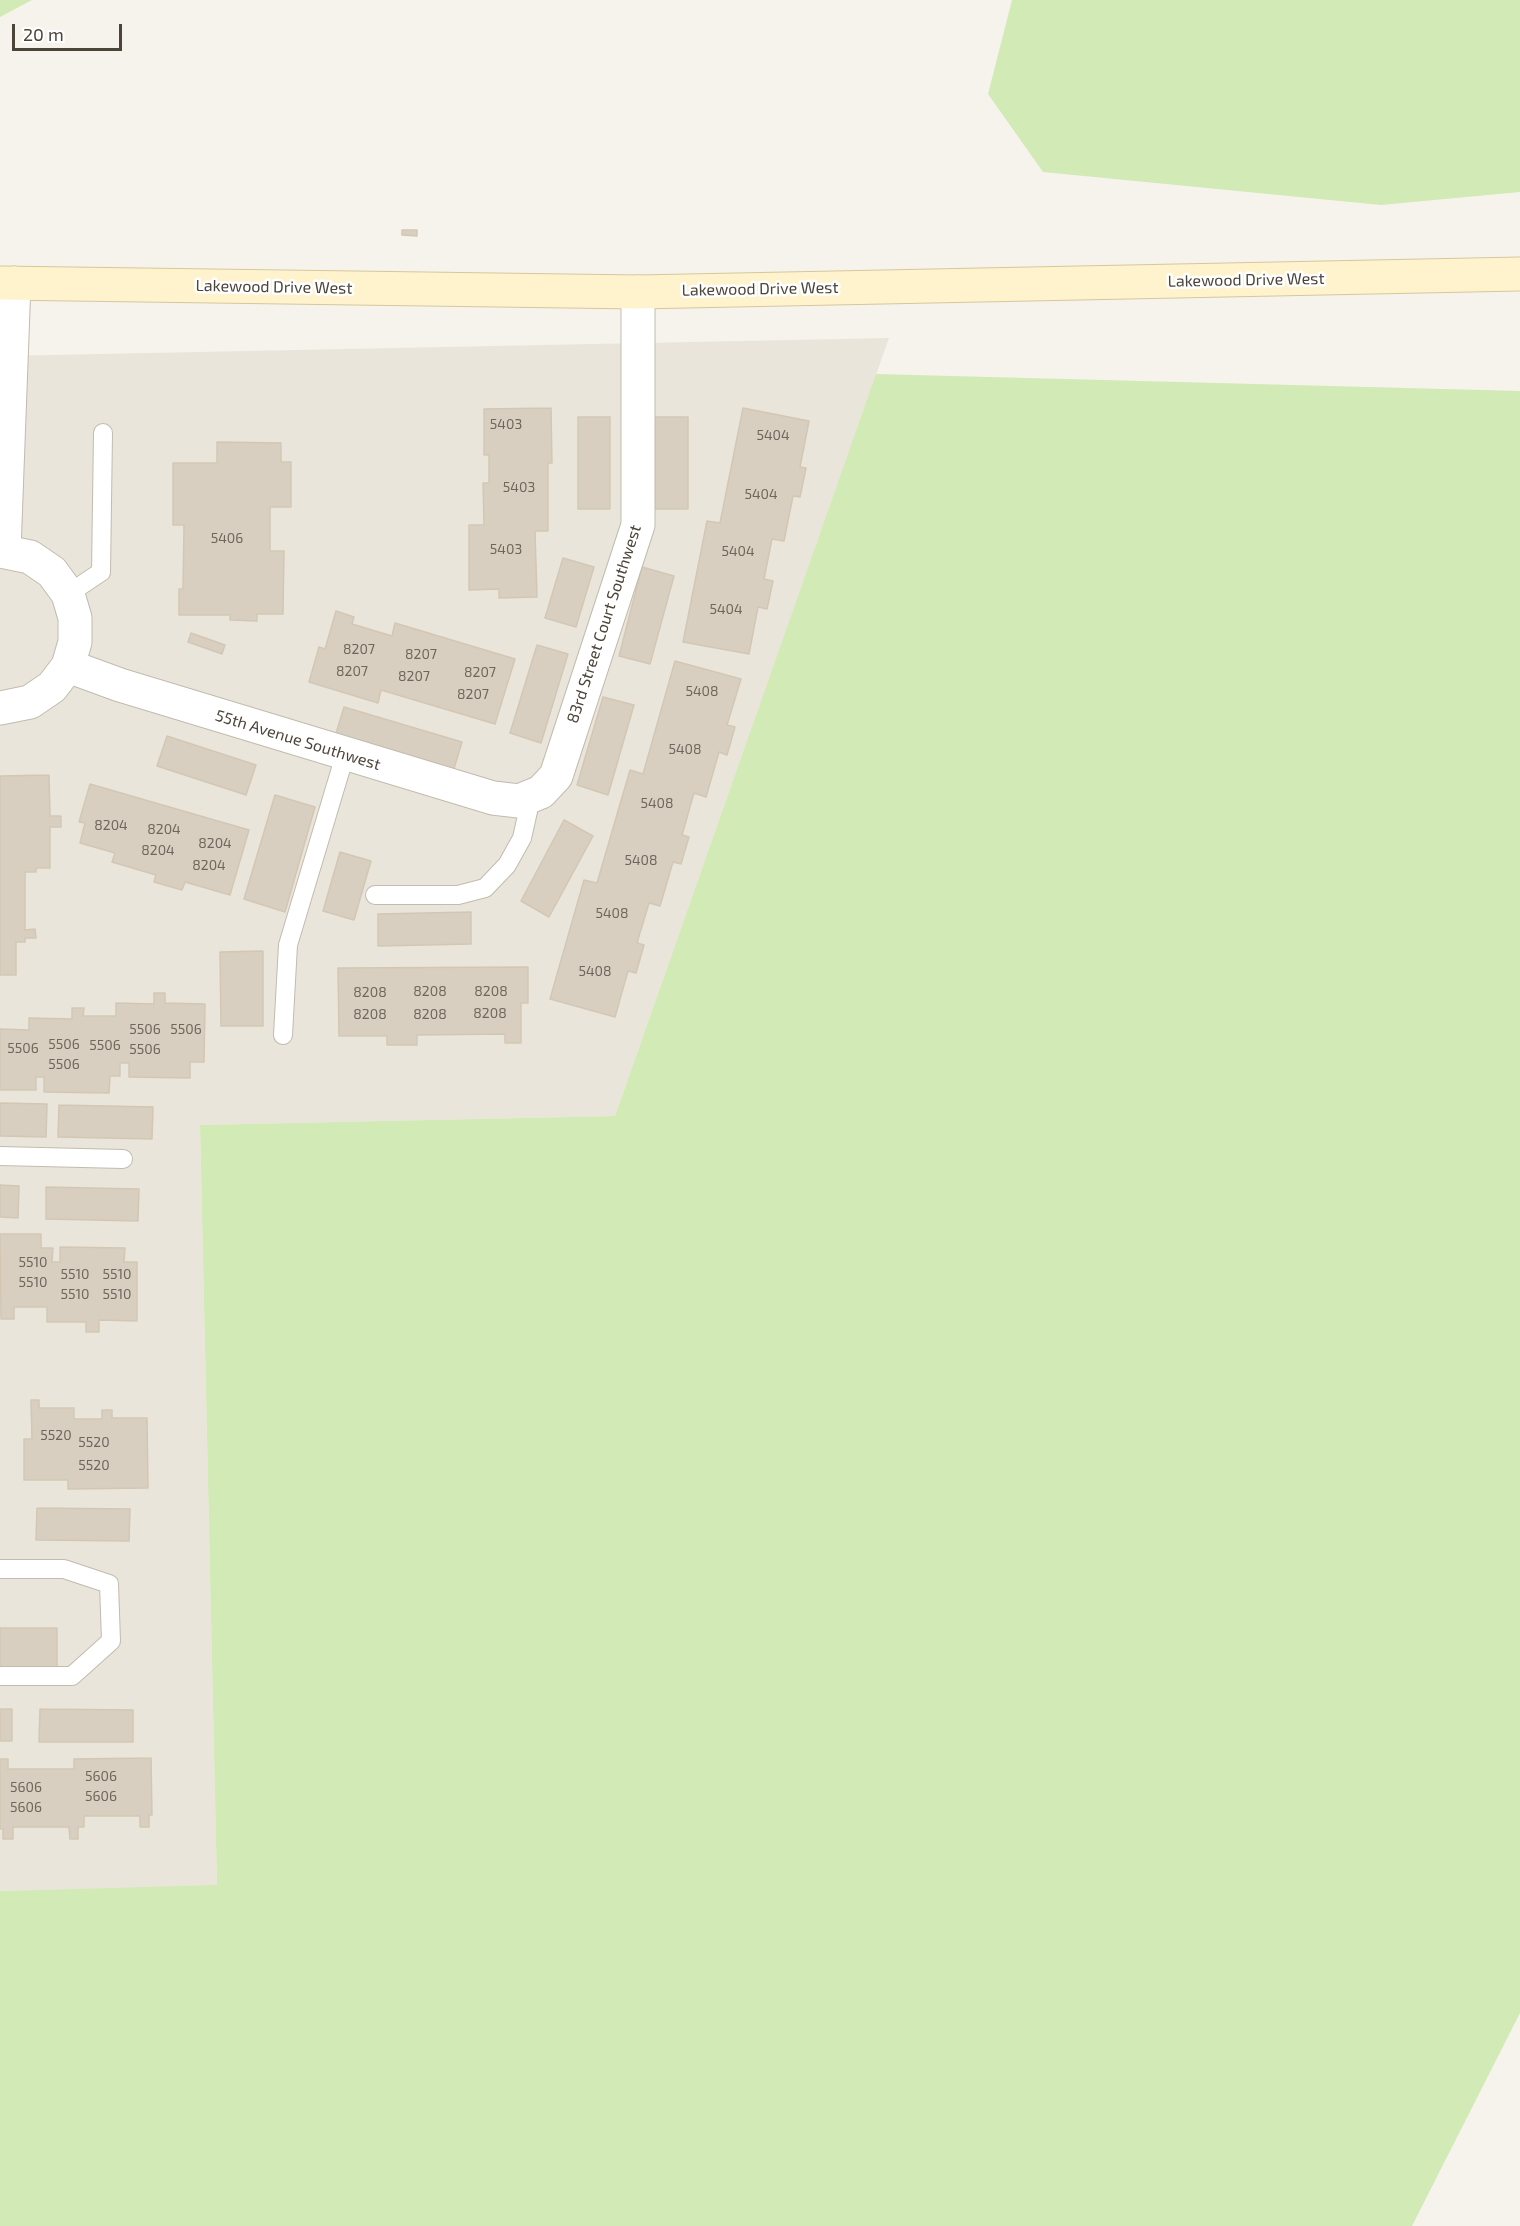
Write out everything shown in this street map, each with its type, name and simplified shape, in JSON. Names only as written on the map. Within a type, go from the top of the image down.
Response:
[{"type":"main road","name":"Lakewood Drive West","points":[[7,283],[638,292],[1520,274]]},
{"type":"street","points":[[0,708],[30,702],[52,687],[68,666],[75,642],[75,618],[68,594],[52,572],[30,557],[2,550],[7,283]]},
{"type":"street","name":"83rd Street Court Southwest","points":[[531,798],[542,792],[556,776],[638,525],[638,292]]},
{"type":"street","name":"55th Avenue Southwest","points":[[68,666],[120,685],[493,798],[519,801],[531,798]]},
{"type":"lane","points":[[68,594],[101,572],[103,434]]},
{"type":"lane","points":[[283,1035],[288,945],[345,754]]},
{"type":"lane","points":[[375,895],[458,895],[485,888],[507,865],[522,838],[531,798]]},
{"type":"lane","points":[[0,1156],[123,1159]]},
{"type":"lane","points":[[0,1569],[64,1569],[109,1584],[111,1641],[72,1676],[0,1676]]},
{"type":"shaded area","points":[[889,338],[615,1116],[200,1125],[217,1886],[0,1891],[0,356]]},
{"type":"green space","points":[[0,0],[32,0],[0,17]]},
{"type":"green space","points":[[1012,0],[1520,0],[1520,192],[1381,205],[1043,172],[988,94]]},
{"type":"green space","points":[[876,374],[1520,391],[1520,2013],[1412,2226],[0,2226],[0,1891],[217,1885],[200,1125],[615,1116]]},
{"type":"building","points":[[402,230],[417,230],[417,236],[402,235]]},
{"type":"building","points":[[551,408],[552,463],[548,463],[548,531],[535,531],[537,597],[499,598],[499,589],[469,590],[469,525],[484,525],[483,483],[489,483],[489,455],[484,455],[484,409]]},
{"type":"building","points":[[743,408],[809,421],[800,467],[806,468],[800,497],[793,496],[784,541],[772,539],[764,579],[773,581],[767,609],[758,607],[749,654],[683,642],[707,521],[720,523]]},
{"type":"building","points":[[578,417],[610,417],[610,509],[578,509]]},
{"type":"building","points":[[655,417],[688,417],[688,509],[655,509]]},
{"type":"building","points":[[217,442],[281,443],[281,462],[291,462],[291,507],[270,507],[270,551],[284,551],[283,614],[257,614],[257,621],[230,620],[230,615],[179,615],[179,589],[183,589],[184,525],[173,525],[173,463],[217,463]]},
{"type":"building","points":[[563,558],[594,567],[576,627],[545,618]]},
{"type":"building","points":[[642,567],[674,576],[650,664],[619,656]]},
{"type":"building","points":[[336,611],[354,617],[352,624],[392,636],[395,623],[515,659],[495,724],[381,690],[378,703],[309,682],[319,647],[325,649]]},
{"type":"building","points":[[191,633],[225,645],[222,654],[188,642]]},
{"type":"building","points":[[537,645],[568,654],[541,743],[510,733]]},
{"type":"building","points":[[675,661],[741,679],[727,725],[735,727],[727,755],[719,752],[706,797],[694,793],[682,835],[689,837],[681,864],[673,862],[660,906],[649,903],[637,943],[644,945],[636,973],[628,971],[615,1017],[550,999],[584,880],[597,883],[630,770],[643,774]]},
{"type":"building","points":[[603,697],[634,705],[608,795],[577,785]]},
{"type":"building","points":[[344,707],[462,742],[453,772],[335,737]]},
{"type":"building","points":[[167,736],[256,765],[246,795],[157,766]]},
{"type":"building","points":[[49,775],[50,816],[61,816],[61,827],[50,827],[50,868],[36,868],[36,872],[25,872],[25,930],[35,929],[36,938],[25,938],[25,942],[16,942],[16,975],[0,975],[0,776]]},
{"type":"building","points":[[90,784],[249,830],[230,895],[185,882],[182,890],[154,882],[156,875],[112,862],[115,853],[80,843],[85,823],[79,822]]},
{"type":"building","points":[[275,795],[315,807],[285,912],[244,899]]},
{"type":"building","points":[[564,820],[593,836],[549,917],[521,901]]},
{"type":"building","points":[[340,852],[371,861],[354,920],[323,911]]},
{"type":"building","points":[[471,912],[471,944],[378,946],[378,914]]},
{"type":"building","points":[[263,951],[263,1026],[221,1026],[220,952]]},
{"type":"building","points":[[528,967],[528,1003],[521,1003],[521,1043],[505,1043],[505,1034],[417,1035],[417,1045],[387,1045],[387,1036],[339,1036],[338,968]]},
{"type":"building","points":[[154,993],[165,993],[165,1003],[205,1004],[204,1062],[190,1062],[190,1078],[129,1077],[129,1063],[120,1063],[120,1076],[110,1076],[109,1093],[44,1092],[44,1077],[36,1077],[36,1090],[0,1090],[0,1029],[29,1030],[29,1018],[72,1019],[72,1008],[84,1008],[83,1016],[116,1016],[116,1003],[154,1004]]},
{"type":"building","points":[[0,1103],[47,1104],[46,1137],[0,1136]]},
{"type":"building","points":[[59,1105],[153,1107],[152,1139],[58,1137]]},
{"type":"building","points":[[0,1185],[19,1186],[18,1218],[0,1217]]},
{"type":"building","points":[[46,1187],[139,1189],[138,1221],[46,1219]]},
{"type":"building","points":[[0,1234],[41,1234],[41,1248],[53,1248],[52,1262],[60,1262],[60,1247],[125,1248],[124,1262],[137,1262],[137,1321],[99,1320],[99,1332],[86,1332],[86,1322],[47,1322],[47,1307],[14,1307],[14,1319],[1,1319]]},
{"type":"building","points":[[31,1400],[39,1400],[39,1408],[74,1408],[74,1419],[102,1419],[102,1410],[112,1410],[112,1418],[147,1418],[148,1488],[68,1489],[68,1480],[24,1480],[24,1439],[32,1439]]},
{"type":"building","points":[[37,1508],[130,1509],[129,1541],[36,1540]]},
{"type":"building","points":[[0,1628],[57,1628],[57,1670],[0,1670]]},
{"type":"building","points":[[0,1709],[12,1709],[12,1741],[0,1741]]},
{"type":"building","points":[[40,1709],[133,1710],[133,1742],[39,1742]]},
{"type":"building","points":[[151,1758],[152,1815],[149,1815],[149,1827],[140,1827],[140,1816],[84,1816],[84,1827],[78,1827],[78,1839],[70,1839],[69,1827],[13,1827],[13,1839],[3,1839],[3,1829],[0,1829],[0,1759],[8,1759],[8,1769],[74,1769],[74,1759]]}]
